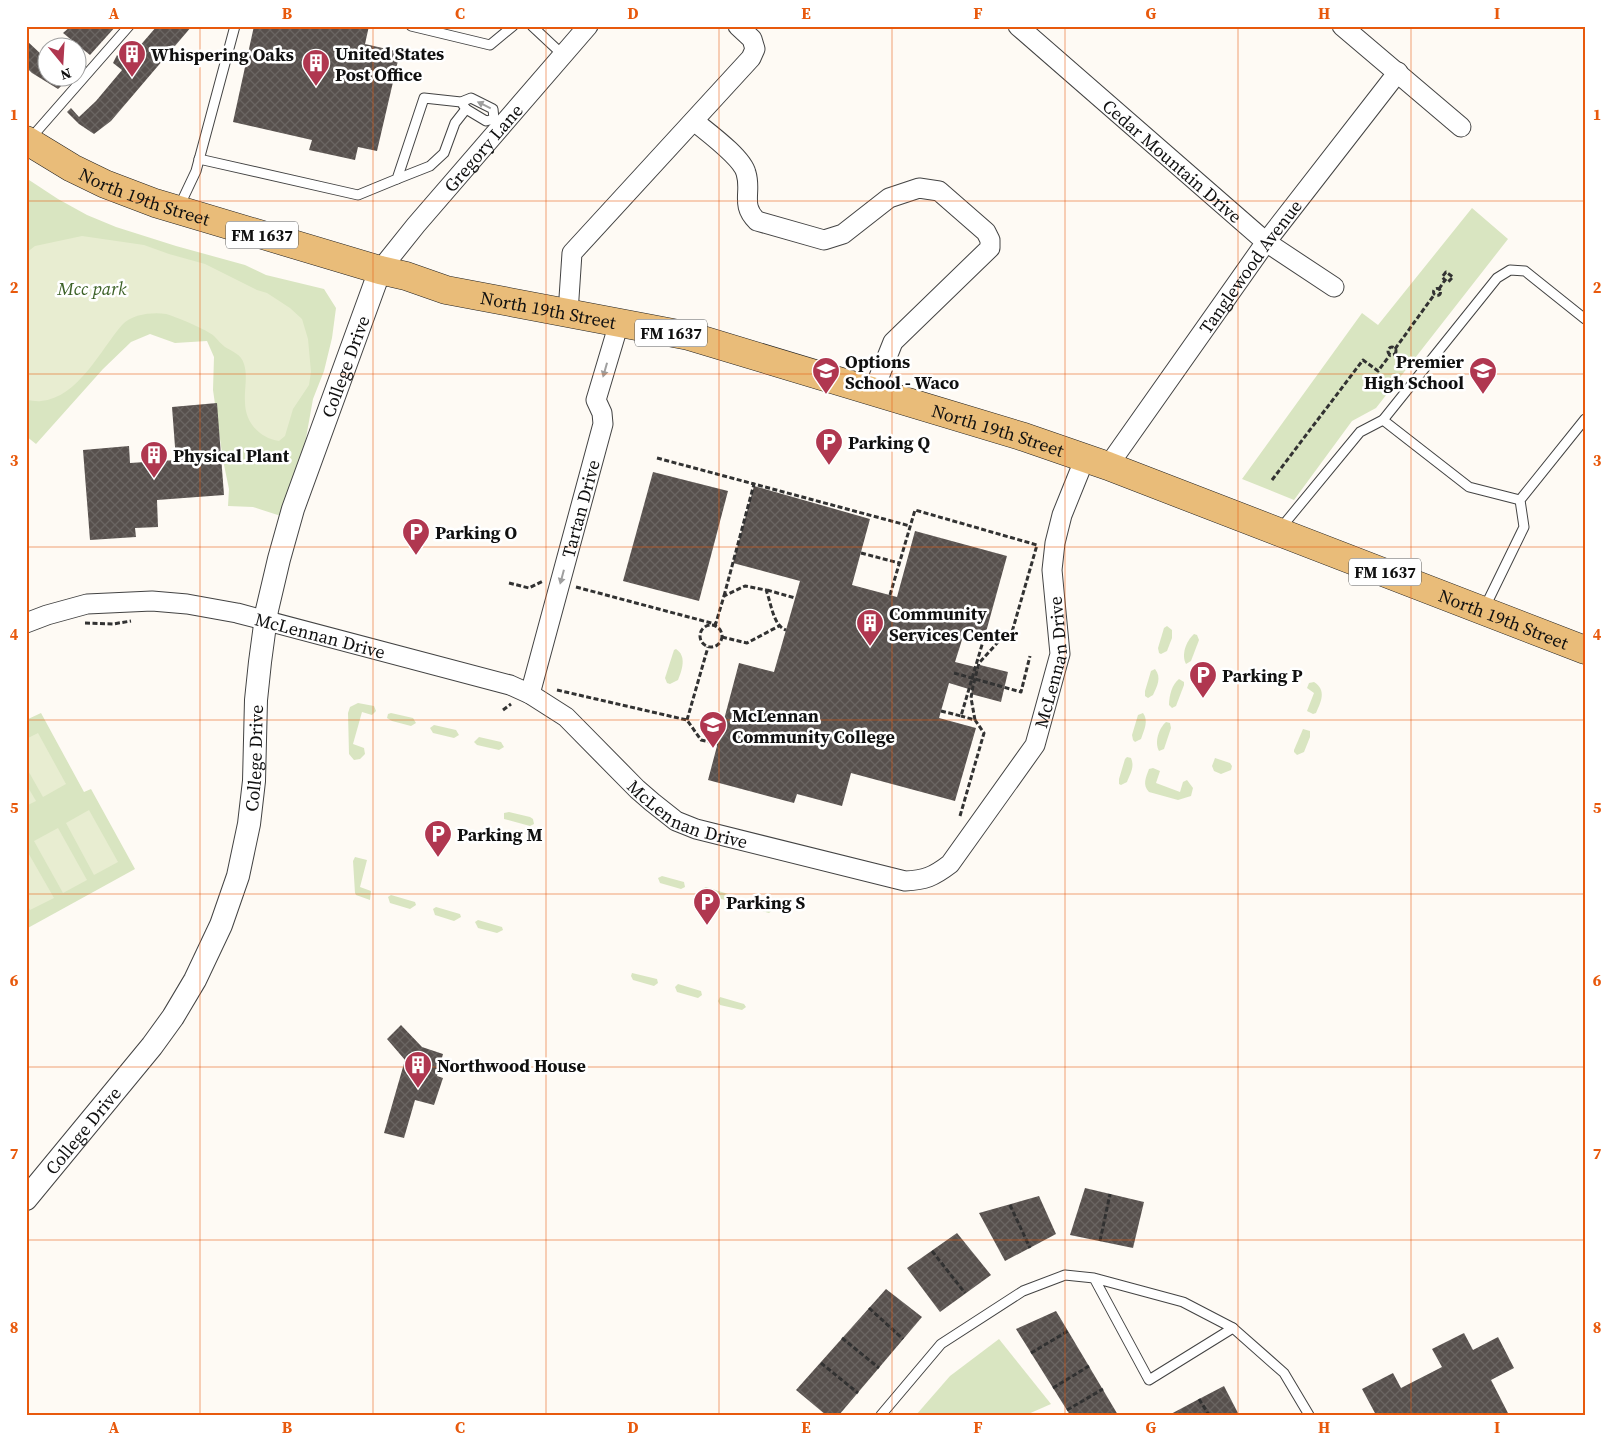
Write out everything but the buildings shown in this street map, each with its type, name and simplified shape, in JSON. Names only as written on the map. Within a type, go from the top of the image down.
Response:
[{"type":"main road","name":"North 19th Street","points":[[27,141],[72,168],[105,184],[178,210],[406,276],[446,290],[689,336],[1024,437],[1097,462],[1585,650]]},
{"type":"street","name":"Gregory Lane","points":[[380,270],[499,122],[588,26]]},
{"type":"street","points":[[568,313],[572,253],[751,58],[755,49],[752,39],[738,26]]},
{"type":"street","name":"Cedar Mountain Drive","points":[[1018,26],[1266,242],[1334,287]]},
{"type":"street","points":[[1342,26],[1461,127]]},
{"type":"street","name":"Tanglewood Avenue","points":[[1097,462],[1398,72]]},
{"type":"street","points":[[694,121],[732,154],[746,172],[748,188],[747,206],[750,214],[757,221],[824,240],[843,234],[889,198],[919,188],[939,191],[986,232],[990,240],[990,248],[893,342],[873,392]]},
{"type":"street","name":"College Drive","points":[[26,1199],[152,1046],[173,1017],[195,980],[221,925],[238,876],[249,824],[254,781],[256,700],[266,622],[279,559],[293,509],[380,270]]},
{"type":"street","name":"Tartan Drive","points":[[530,694],[603,424],[602,413],[596,400],[619,323]]},
{"type":"street","name":"McLennan Drive","points":[[26,623],[87,604],[152,601],[216,608],[510,685],[530,694],[566,717],[580,729],[637,789],[676,821],[696,829],[904,882],[921,880],[935,875],[950,864],[1035,745],[1060,654],[1052,570],[1055,543],[1062,515],[1097,462]]},
{"type":"lane","points":[[27,141],[128,26]]},
{"type":"lane","points":[[178,210],[196,172],[235,26]]},
{"type":"lane","points":[[411,26],[490,45],[513,26]]},
{"type":"lane","points":[[532,26],[563,55]]},
{"type":"lane","points":[[199,159],[358,195],[430,166],[444,153],[455,123],[464,106],[471,98],[493,109],[499,122],[486,121],[464,106],[424,98],[397,179]]},
{"type":"lane","points":[[1278,531],[1360,432],[1383,420],[1497,278],[1510,270],[1525,271],[1585,318]]},
{"type":"lane","points":[[1484,610],[1524,527],[1520,500],[1585,419]]},
{"type":"lane","points":[[1383,420],[1469,487],[1520,500]]},
{"type":"lane","points":[[881,1415],[941,1344],[1023,1291],[1065,1275],[1094,1278],[1183,1302],[1233,1328],[1284,1373],[1309,1415]]},
{"type":"lane","points":[[1094,1278],[1149,1380],[1233,1328]]},
{"type":"path","points":[[1395,354],[1395,348],[1434,295],[1434,290],[1439,289],[1445,280]]},
{"type":"path","points":[[1390,355],[1389,348],[1395,348]]},
{"type":"path","points":[[1272,480],[1363,360],[1378,371],[1390,355],[1395,354],[1420,374]]},
{"type":"path","points":[[657,458],[910,526]]},
{"type":"path","points":[[715,625],[754,484]]},
{"type":"path","points":[[890,595],[915,510],[1037,545],[1012,632],[999,641],[979,663],[961,716]]},
{"type":"path","points":[[861,553],[899,563]]},
{"type":"path","points":[[896,573],[903,575]]},
{"type":"path","points":[[509,583],[529,588],[545,580],[551,581]]},
{"type":"path","points":[[573,586],[715,625],[720,629],[722,638],[718,645],[708,647],[702,644],[699,635],[704,627],[715,625]]},
{"type":"path","points":[[724,596],[745,586],[795,598]]},
{"type":"path","points":[[766,590],[779,626],[786,630]]},
{"type":"path","points":[[82,623],[113,624],[134,620]]},
{"type":"path","points":[[722,638],[747,643],[779,626]]},
{"type":"path","points":[[964,633],[999,641]]},
{"type":"path","points":[[960,816],[984,734],[975,720],[971,698],[984,638]]},
{"type":"path","points":[[687,720],[708,647]]},
{"type":"path","points":[[954,674],[1021,692],[1030,656]]},
{"type":"path","points":[[554,690],[687,720],[701,740],[718,744]]},
{"type":"path","points":[[942,710],[975,720]]},
{"type":"path","points":[[1100,1241],[1110,1194]]},
{"type":"path","points":[[1010,1205],[1030,1248]]},
{"type":"path","points":[[932,1251],[965,1293]]},
{"type":"path","points":[[869,1308],[903,1339]]},
{"type":"path","points":[[1031,1353],[1068,1331]]},
{"type":"path","points":[[842,1338],[879,1368]]},
{"type":"path","points":[[820,1363],[858,1393]]},
{"type":"path","points":[[1053,1388],[1089,1366]]},
{"type":"path","points":[[1067,1410],[1103,1389]]},
{"type":"path","points":[[1199,1399],[1208,1415]]},
{"type":"green space","name":"Mcc park","points":[[26,178],[87,215],[116,227],[245,265],[266,275],[324,289],[336,308],[332,338],[324,371],[313,399],[306,438],[284,517],[253,507],[228,506],[229,489],[213,390],[214,357],[207,341],[175,343],[150,334],[131,342],[103,369],[36,444],[26,436]]},
{"type":"green space","points":[[1472,208],[1508,239],[1376,408],[1352,421],[1294,500],[1242,479],[1362,313],[1378,325]]},
{"type":"green space","points":[[82,236],[144,245],[205,264],[257,290],[267,293],[290,308],[302,319],[308,339],[311,372],[309,385],[293,409],[285,436],[279,441],[266,437],[251,423],[246,410],[245,369],[243,361],[239,356],[225,347],[211,333],[166,314],[143,315],[126,321],[88,371],[66,391],[54,398],[41,401],[26,400],[26,253],[35,246]]},
{"type":"green space","points":[[1167,626],[1172,630],[1172,638],[1167,651],[1161,654],[1158,648],[1164,628]]},
{"type":"green space","points":[[1194,634],[1197,635],[1199,640],[1191,661],[1186,664],[1185,648]]},
{"type":"green space","points":[[676,649],[682,655],[682,668],[678,680],[670,684],[667,683],[665,678],[674,650]]},
{"type":"green space","points":[[1155,669],[1158,682],[1153,695],[1148,698],[1145,696],[1145,691],[1151,671]]},
{"type":"green space","points":[[1179,679],[1184,682],[1184,685],[1176,706],[1172,708],[1169,705],[1170,694],[1174,684]]},
{"type":"green space","points":[[1314,682],[1322,692],[1322,696],[1316,713],[1313,714],[1307,711],[1314,693],[1307,688],[1309,683]]},
{"type":"green space","points":[[358,703],[374,706],[376,711],[372,715],[362,712],[353,744],[364,748],[365,754],[360,759],[354,760],[349,754],[348,713],[350,707]]},
{"type":"green space","points":[[41,713],[84,792],[91,789],[135,869],[26,929],[26,720]]},
{"type":"green space","points":[[1143,713],[1146,719],[1145,729],[1141,739],[1135,742],[1132,735],[1138,715]]},
{"type":"green space","points":[[388,714],[413,718],[416,723],[411,726],[392,721],[387,718]]},
{"type":"green space","points":[[1166,722],[1170,723],[1171,728],[1164,749],[1159,751],[1157,744],[1158,735]]},
{"type":"green space","points":[[434,725],[456,730],[459,735],[454,738],[433,733],[430,728]]},
{"type":"green space","points":[[1303,729],[1310,731],[1310,737],[1304,752],[1297,755],[1294,750]]},
{"type":"green space","points":[[38,733],[66,784],[43,797],[26,767],[26,739]]},
{"type":"green space","points":[[479,737],[501,742],[504,747],[499,750],[477,745],[474,742]]},
{"type":"green space","points":[[1127,757],[1131,758],[1132,761],[1131,773],[1127,782],[1121,785],[1119,784],[1119,779]]},
{"type":"green space","points":[[1215,758],[1230,763],[1232,766],[1231,770],[1221,774],[1214,771],[1212,766]]},
{"type":"green space","points":[[1153,768],[1160,771],[1156,783],[1180,792],[1183,782],[1187,780],[1193,788],[1191,796],[1178,800],[1149,792],[1145,781],[1149,769]]},
{"type":"green space","points":[[26,784],[36,801],[26,806]]},
{"type":"green space","points":[[89,810],[118,862],[94,875],[66,823]]},
{"type":"green space","points":[[509,812],[530,817],[533,819],[534,824],[530,826],[504,819],[504,813]]},
{"type":"green space","points":[[58,828],[87,880],[63,893],[34,841]]},
{"type":"green space","points":[[26,849],[54,898],[30,910],[26,903]]},
{"type":"green space","points":[[355,857],[367,860],[360,887],[371,891],[370,900],[355,893],[353,861]]},
{"type":"green space","points":[[662,876],[684,882],[685,887],[681,889],[660,883],[658,878]]},
{"type":"green space","points":[[706,887],[728,894],[729,897],[725,900],[703,894],[702,889]]},
{"type":"green space","points":[[391,895],[415,902],[416,905],[410,909],[390,903],[388,897]]},
{"type":"green space","points":[[749,899],[772,906],[773,910],[769,913],[748,907],[745,903]]},
{"type":"green space","points":[[436,907],[460,914],[461,917],[454,921],[435,915],[433,909]]},
{"type":"green space","points":[[478,920],[502,927],[503,930],[497,933],[478,928],[475,922]]},
{"type":"green space","points":[[632,973],[657,979],[658,983],[654,986],[633,980]]},
{"type":"green space","points":[[678,984],[701,991],[702,995],[698,998],[677,992],[675,987]]},
{"type":"green space","points":[[720,997],[744,1004],[746,1007],[742,1010],[720,1005],[718,1001]]},
{"type":"green space","points":[[999,1339],[1051,1404],[1026,1415],[916,1415],[950,1376]]},
{"type":"place","name":"Whispering Oaks","points":[[132,78]]},
{"type":"place","name":"United States Post Office","points":[[316,87]]},
{"type":"place","name":"Options School - Waco","points":[[826,395]]},
{"type":"place","name":"Premier High School","points":[[1483,395]]},
{"type":"place","name":"Parking Q","points":[[829,466]]},
{"type":"place","name":"Physical Plant","points":[[154,479]]},
{"type":"place","name":"Parking O","points":[[416,556]]},
{"type":"place","name":"Community Services Center","points":[[870,647]]},
{"type":"place","name":"Parking P","points":[[1203,699]]},
{"type":"place","name":"McLennan Community College","points":[[713,749]]},
{"type":"place","name":"Parking M","points":[[438,858]]},
{"type":"place","name":"Parking S","points":[[707,926]]},
{"type":"place","name":"Northwood House","points":[[418,1089]]}]
